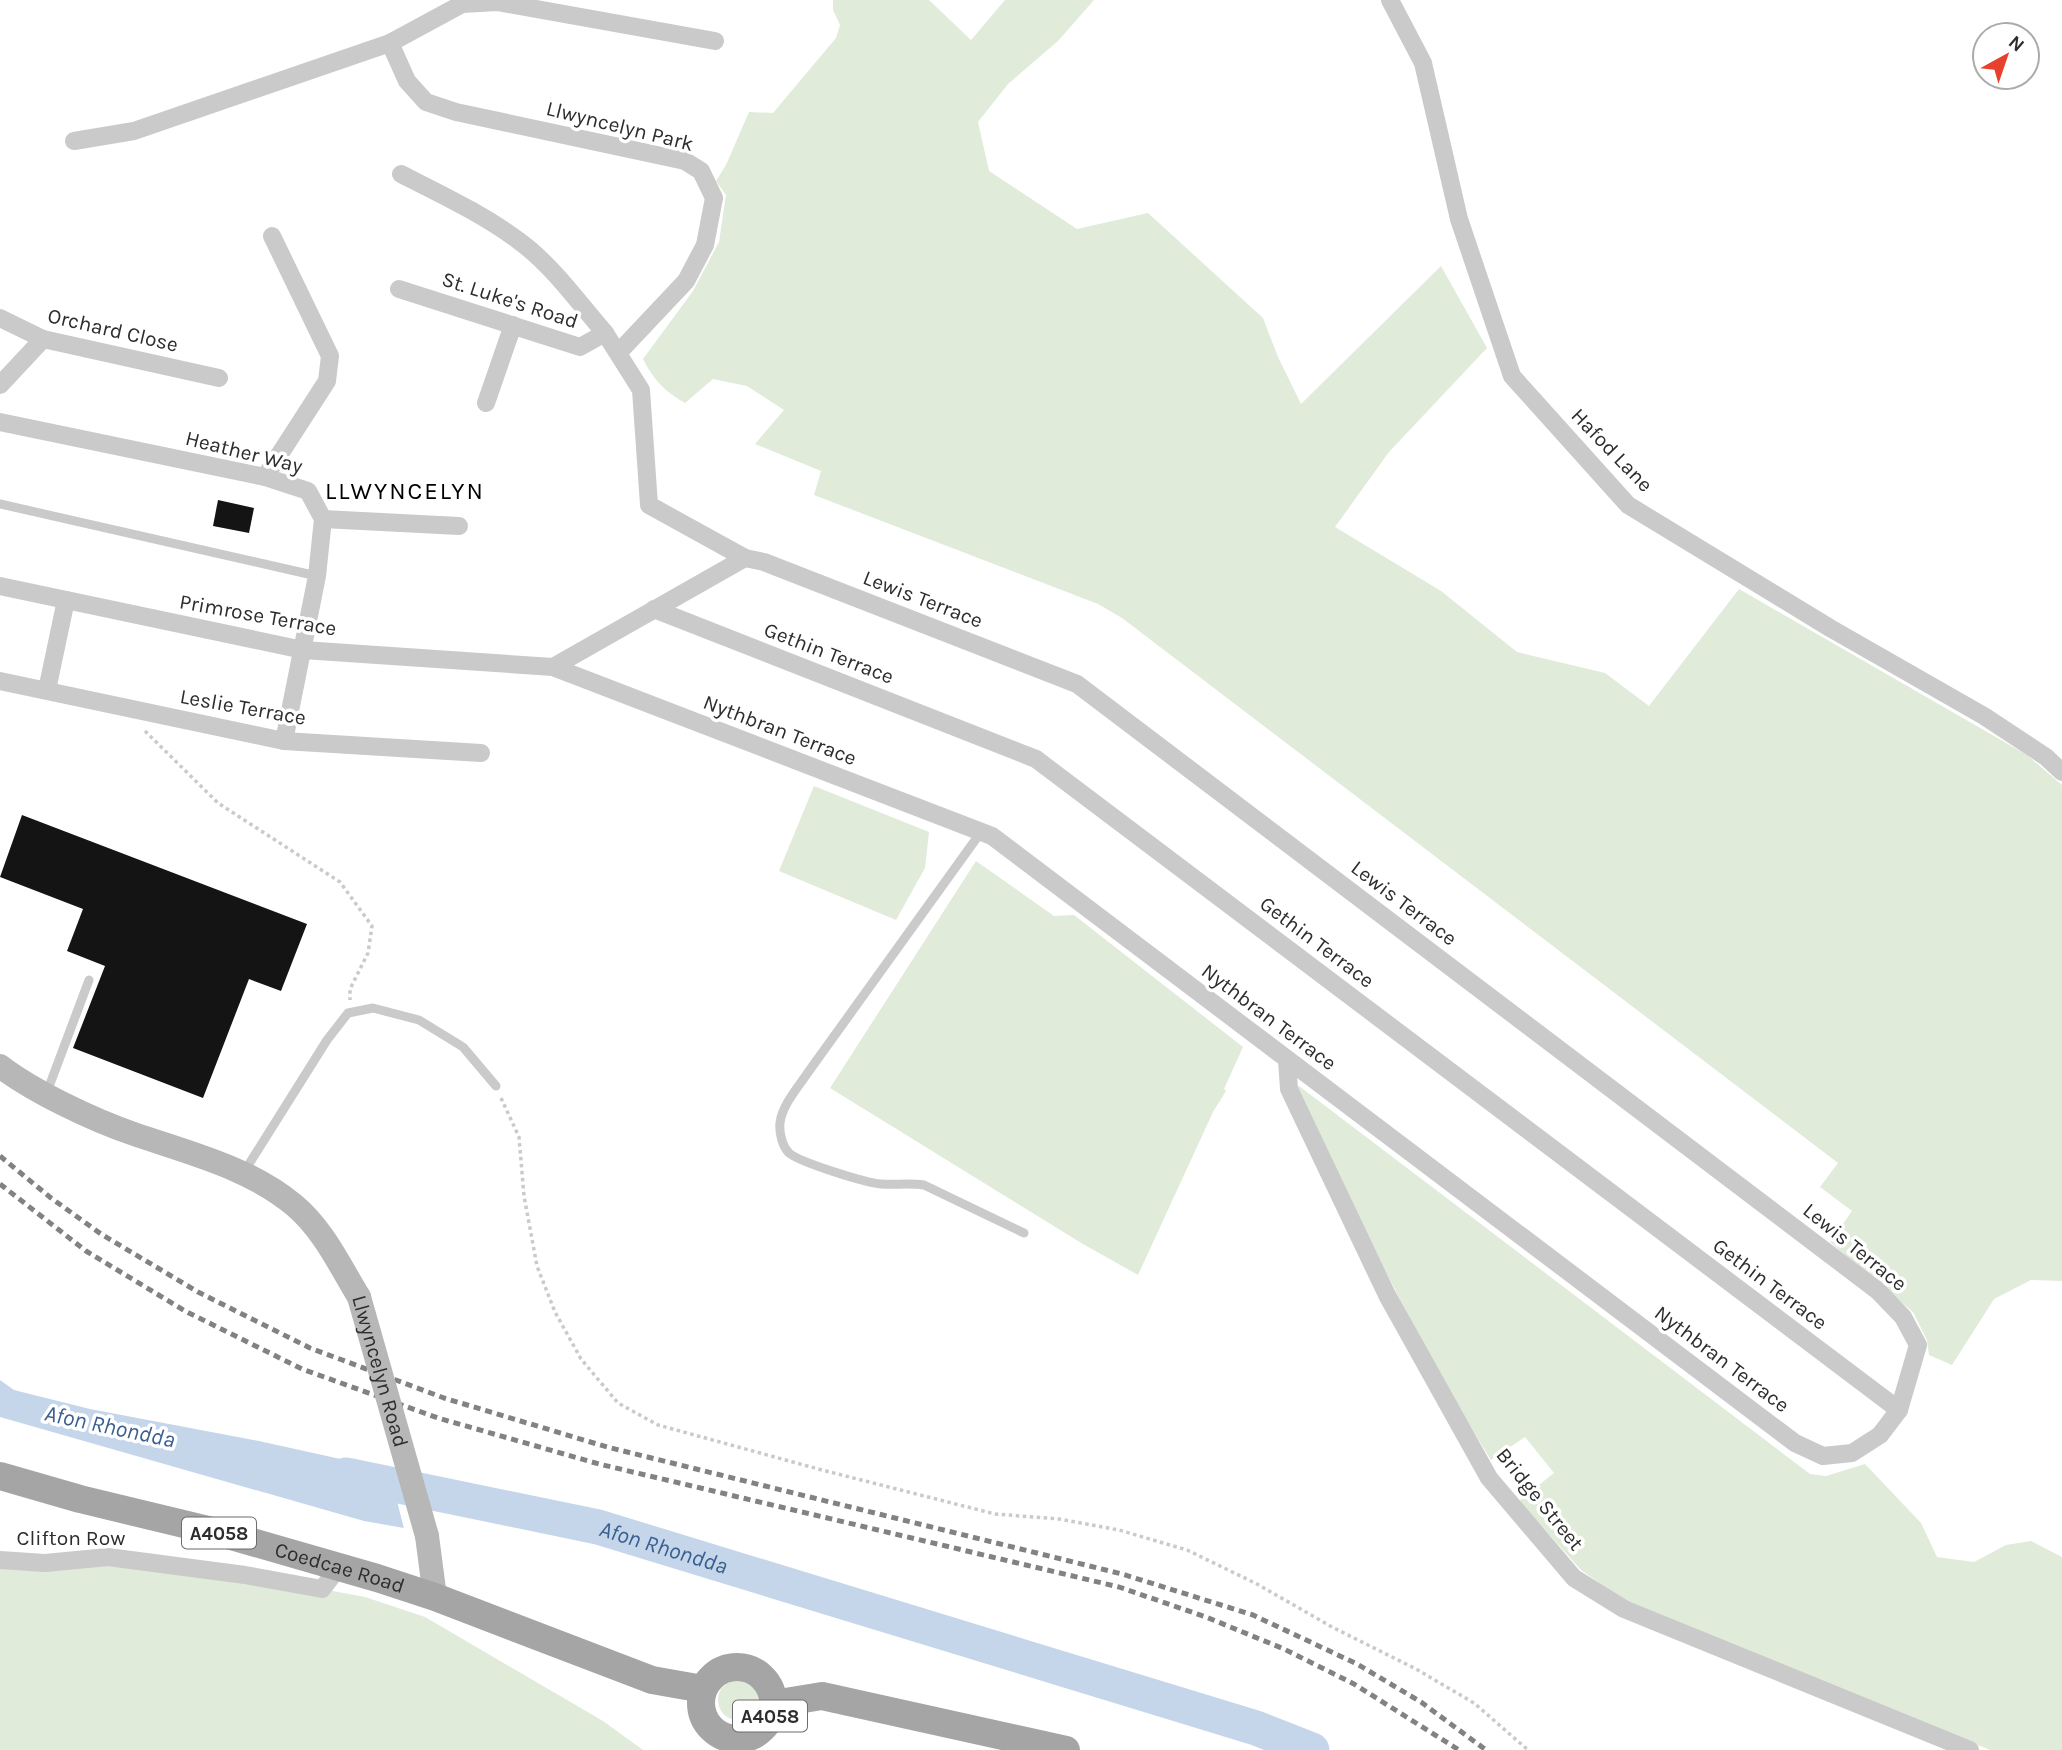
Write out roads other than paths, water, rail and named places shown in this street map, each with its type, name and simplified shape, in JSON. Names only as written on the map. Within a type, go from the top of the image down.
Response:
[{"type":"main road","name":"Llwyncelyn Road","points":[[0,1066],[68,1106],[129,1132],[244,1172],[295,1206],[322,1237],[359,1297],[427,1536],[435,1597]]},
{"type":"main road","name":"Coedcae Road","points":[[0,1476],[80,1499],[221,1533],[435,1597]]},
{"type":"main road","name":"A4058","points":[[435,1597],[652,1680],[703,1689]]},
{"type":"main road","name":"A4058","points":[[748,1668],[760,1674],[768,1685],[773,1704],[771,1716],[764,1727],[743,1744],[730,1739],[711,1728],[703,1717],[700,1705],[703,1689],[709,1679],[723,1669],[748,1668]]},
{"type":"main road","name":"A4058","points":[[773,1704],[822,1696],[1066,1750]]},
{"type":"street","name":"Hafod Lane","points":[[1390,0],[1423,63],[1459,219],[1512,376],[1628,505],[1830,628],[1984,716],[2046,757],[2062,772]]},
{"type":"street","points":[[74,141],[134,131],[390,43],[461,2],[497,2],[715,41]]},
{"type":"street","name":"Llwyncelyn Park","points":[[390,43],[407,81],[426,102],[456,112],[685,161],[701,171],[714,198],[705,245],[686,281],[619,352]]},
{"type":"street","name":"St. Luke's Road","points":[[401,174],[465,206],[521,243],[556,277],[605,333],[641,390],[649,505],[746,558]]},
{"type":"street","points":[[265,477],[327,381],[330,356],[271,236]]},
{"type":"street","name":"St. Luke's Road","points":[[399,289],[580,347],[605,333]]},
{"type":"street","name":"Orchard Close","points":[[0,318],[43,339],[219,377]]},
{"type":"street","points":[[486,403],[513,325]]},
{"type":"street","points":[[0,385],[43,339]]},
{"type":"street","name":"Heather Way","points":[[0,422],[265,477],[308,491],[323,519]]},
{"type":"street","points":[[285,741],[317,576],[323,519],[459,526]]},
{"type":"street","points":[[553,667],[746,558]]},
{"type":"street","name":"Lewis Terrace","points":[[746,558],[764,562],[1077,684],[1878,1291],[1903,1317],[1918,1345],[1899,1410]]},
{"type":"street","name":"Primrose Terrace","points":[[0,586],[303,650],[553,667]]},
{"type":"street","points":[[47,690],[66,600]]},
{"type":"street","name":"Gethin Terrace","points":[[654,609],[1036,759],[1899,1410]]},
{"type":"street","name":"Nythbran Terrace","points":[[553,667],[992,836],[1795,1443],[1823,1456],[1852,1453],[1880,1435],[1899,1410]]},
{"type":"street","name":"Leslie Terrace","points":[[0,681],[285,741],[481,753]]},
{"type":"street","name":"Bridge Street","points":[[1287,1060],[1289,1089],[1387,1295],[1489,1478],[1574,1578],[1624,1609],[1970,1750]]},
{"type":"street","name":"Clifton Row","points":[[0,1560],[45,1563],[108,1557],[322,1588],[339,1567]]},
{"type":"lane","points":[[0,504],[317,576]]},
{"type":"lane","points":[[981,832],[809,1071],[784,1110],[780,1133],[789,1153],[804,1161],[879,1184],[924,1185],[1024,1233]]},
{"type":"lane","points":[[47,1094],[89,980]]},
{"type":"lane","points":[[244,1172],[327,1040],[348,1013],[373,1008],[419,1020],[463,1047],[496,1086]]},
{"type":"water","points":[[0,1380],[14,1390],[90,1409],[259,1441],[390,1470],[404,1528],[364,1521],[0,1417]]},
{"type":"waterway","name":"Afon Rhondda","points":[[346,1475],[598,1527],[1256,1728],[1312,1750]]},
{"type":"railway","points":[[0,1156],[101,1234],[198,1292],[310,1348],[444,1398],[607,1447],[1122,1574],[1253,1615],[1357,1664],[1421,1702],[1486,1750]]},
{"type":"railway","points":[[0,1184],[86,1251],[185,1311],[302,1369],[438,1418],[599,1464],[1119,1587],[1206,1617],[1284,1649],[1354,1684],[1459,1750]]},
{"type":"district","name":"LLWYNCELYN","points":[[405,491]]}]
